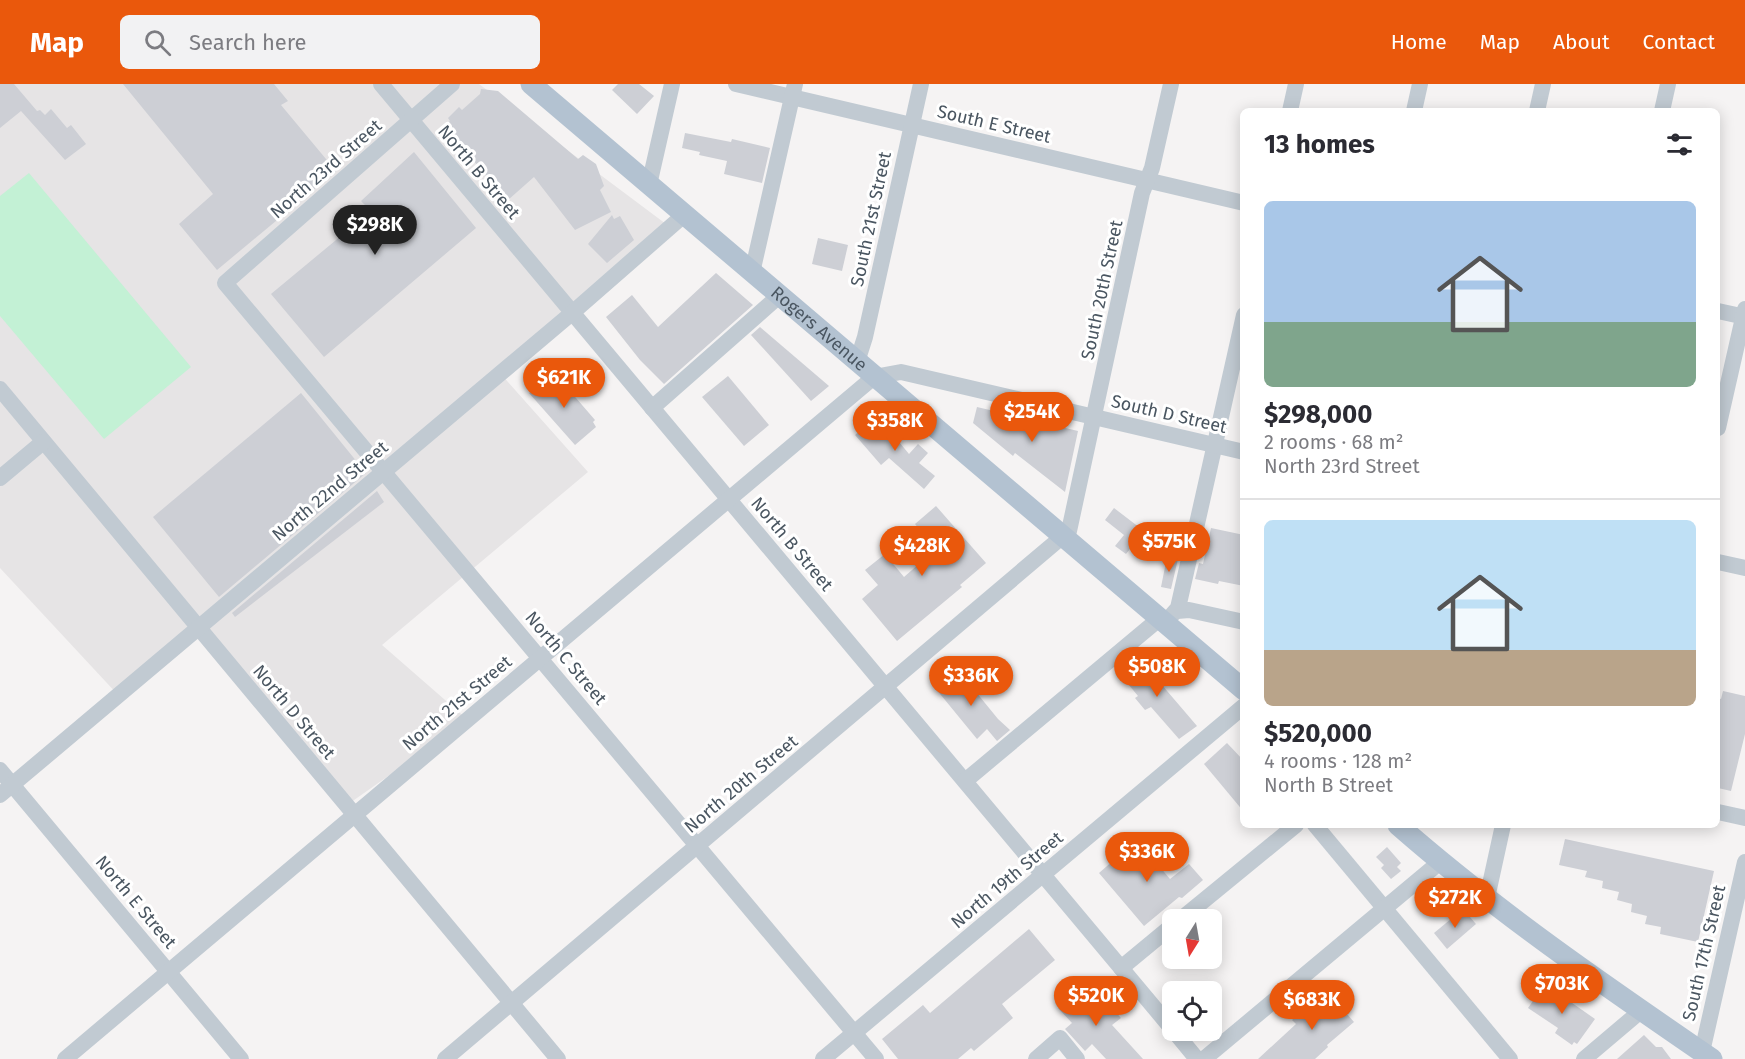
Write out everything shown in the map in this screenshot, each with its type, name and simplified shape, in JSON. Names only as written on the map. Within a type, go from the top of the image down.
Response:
[{"type":"main road","name":"Rogers Avenue","points":[[531,84],[1062,537],[1167,618],[1240,686]]},
{"type":"main road","points":[[1401,828],[1440,862],[1539,939],[1710,1057]]},
{"type":"street","name":"North B Street","points":[[381,84],[1162,1017]]},
{"type":"street","name":"North 23rd Street","points":[[225,283],[452,84]]},
{"type":"street","points":[[649,185],[672,84]]},
{"type":"street","name":"South E Street","points":[[736,84],[793,91],[912,125],[1240,202]]},
{"type":"street","name":"South 21st Street","points":[[857,362],[866,337],[921,84]]},
{"type":"street","name":"South 20th Street","points":[[1062,537],[1069,531],[1125,272],[1152,168],[1170,84]]},
{"type":"street","points":[[1291,108],[1296,84]]},
{"type":"street","points":[[1415,108],[1420,84]]},
{"type":"street","points":[[1538,108],[1543,84]]},
{"type":"street","points":[[1663,108],[1668,84]]},
{"type":"street","points":[[752,273],[793,91]]},
{"type":"street","name":"North 22nd Street","points":[[6,790],[572,313],[684,215]]},
{"type":"street","name":"North C Street","points":[[225,283],[876,1059]]},
{"type":"street","points":[[652,408],[779,296]]},
{"type":"street","points":[[1720,311],[1744,314],[1720,419]]},
{"type":"street","points":[[1167,618],[1214,445],[1240,332]]},
{"type":"street","name":"South D Street","points":[[874,377],[902,372],[1240,451]]},
{"type":"street","name":"North 21st Street","points":[[65,1059],[874,377]]},
{"type":"street","name":"North D Street","points":[[0,389],[558,1059]]},
{"type":"street","points":[[0,478],[43,442]]},
{"type":"street","name":"North 20th Street","points":[[445,1059],[1062,537]]},
{"type":"street","points":[[1720,562],[1745,568]]},
{"type":"street","points":[[965,781],[1167,618],[1189,610],[1240,621]]},
{"type":"street","name":"North 19th Street","points":[[823,1059],[1240,709]]},
{"type":"street","name":"North E Street","points":[[0,770],[6,790],[168,972],[241,1059]]},
{"type":"street","points":[[1720,812],[1745,818]]},
{"type":"street","points":[[1193,909],[1292,828]]},
{"type":"street","points":[[1318,828],[1510,1059]]},
{"type":"street","points":[[1487,898],[1502,828]]},
{"type":"street","points":[[1203,1059],[1440,862]]},
{"type":"street","name":"South 17th Street","points":[[1710,1057],[1745,862]]},
{"type":"street","points":[[1121,968],[1162,934]]},
{"type":"street","points":[[1584,1059],[1642,1010]]},
{"type":"street","points":[[1036,1059],[1060,1038],[1077,1059]]},
{"type":"street","name":"North B Street","points":[[1182,1041],[1197,1059]]},
{"type":"shaded area","points":[[0,84],[479,84],[670,227],[500,373],[588,472],[382,645],[468,720],[347,805],[199,628],[119,696],[0,568]]},
{"type":"green space","points":[[29,173],[191,367],[104,439],[0,316],[0,196]]},
{"type":"building","points":[[0,84],[14,84],[37,111],[40,110],[45,115],[51,109],[67,128],[71,125],[86,144],[65,160],[21,111],[0,128]]},
{"type":"building","points":[[123,84],[274,84],[288,101],[281,105],[336,171],[217,270],[179,224],[213,194]]},
{"type":"building","points":[[618,84],[639,84],[654,96],[637,114],[612,90]]},
{"type":"building","points":[[481,89],[498,91],[578,159],[583,155],[596,164],[604,186],[600,190],[611,212],[575,230],[534,177],[507,201],[444,125],[450,121],[448,118],[459,107],[462,110],[480,94]]},
{"type":"building","points":[[685,133],[731,142],[732,139],[770,148],[762,183],[724,174],[727,161],[699,155],[700,152],[682,148]]},
{"type":"building","points":[[414,152],[476,228],[324,357],[271,294],[371,211],[361,201]]},
{"type":"building","points":[[612,215],[614,219],[620,216],[634,240],[607,263],[588,244]]},
{"type":"building","points":[[818,238],[848,245],[842,271],[812,264]]},
{"type":"building","points":[[716,273],[753,305],[664,384],[640,360],[606,317],[632,295],[658,327]]},
{"type":"building","points":[[760,327],[829,386],[811,401],[751,335]]},
{"type":"building","points":[[552,373],[595,420],[593,422],[596,427],[575,445],[529,393]]},
{"type":"building","points":[[728,376],[769,425],[744,446],[702,397]]},
{"type":"building","points":[[301,393],[366,473],[219,597],[153,517]]},
{"type":"building","points":[[977,407],[1078,431],[1065,492],[1015,453],[1013,456],[973,423]]},
{"type":"building","points":[[875,418],[878,422],[881,420],[909,454],[918,444],[928,453],[919,463],[935,476],[924,489],[889,458],[881,465],[855,435]]},
{"type":"building","points":[[377,491],[384,502],[235,617],[232,613]]},
{"type":"building","points":[[936,506],[986,563],[960,585],[962,587],[897,641],[862,599],[878,585],[865,570],[885,554],[904,577],[936,549],[915,524]]},
{"type":"building","points":[[1114,508],[1144,531],[1126,554],[1115,546],[1124,535],[1105,520]]},
{"type":"building","points":[[1211,528],[1240,534],[1240,585],[1219,581],[1218,584],[1195,579],[1199,563],[1203,564]]},
{"type":"building","points":[[1167,557],[1178,559],[1171,589],[1161,587]]},
{"type":"building","points":[[1138,657],[1197,726],[1179,739],[1151,707],[1145,710],[1135,698],[1138,696],[1119,673]]},
{"type":"building","points":[[958,670],[998,719],[1010,730],[997,741],[987,729],[977,739],[936,689]]},
{"type":"building","points":[[1723,691],[1745,696],[1745,734],[1731,791],[1720,788]]},
{"type":"building","points":[[1227,743],[1240,757],[1240,807],[1204,764]]},
{"type":"building","points":[[1565,839],[1714,871],[1698,942],[1660,934],[1661,927],[1645,924],[1647,916],[1631,912],[1632,904],[1617,900],[1619,892],[1602,888],[1603,881],[1585,877],[1587,871],[1559,865]]},
{"type":"building","points":[[1137,840],[1170,879],[1189,864],[1203,880],[1182,898],[1179,897],[1162,909],[1144,926],[1099,873]]},
{"type":"building","points":[[1387,847],[1401,863],[1397,867],[1401,871],[1391,879],[1381,868],[1384,865],[1376,857]]},
{"type":"building","points":[[1463,909],[1476,924],[1447,949],[1434,933]]},
{"type":"building","points":[[1029,929],[1055,960],[1002,1004],[1013,1018],[974,1051],[971,1048],[958,1059],[898,1059],[882,1039],[923,1005],[930,1013]]},
{"type":"building","points":[[1545,984],[1595,1019],[1577,1044],[1574,1042],[1572,1045],[1555,1033],[1558,1028],[1528,1008]]},
{"type":"building","points":[[1079,989],[1091,1003],[1100,995],[1121,1018],[1112,1025],[1143,1059],[1106,1059],[1092,1044],[1085,1051],[1065,1029],[1072,1023],[1058,1008]]},
{"type":"building","points":[[1326,990],[1354,1022],[1327,1045],[1328,1047],[1315,1059],[1258,1059],[1296,1024],[1292,1020]]},
{"type":"building","points":[[1644,1035],[1656,1047],[1662,1047],[1671,1059],[1617,1059]]}]
